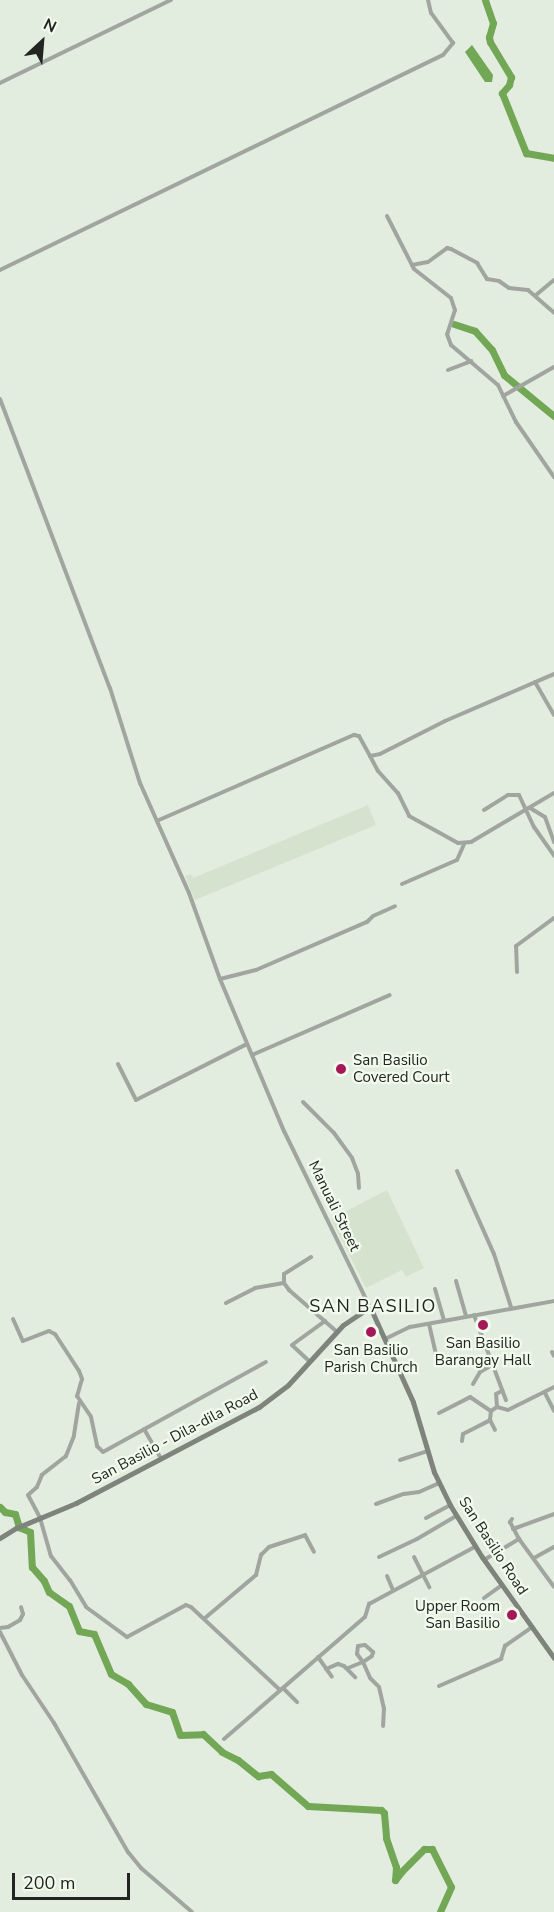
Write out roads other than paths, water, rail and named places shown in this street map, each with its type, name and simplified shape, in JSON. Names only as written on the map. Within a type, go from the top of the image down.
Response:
[{"type":"street","points":[[0,83],[171,0]]},
{"type":"street","points":[[0,270],[443,55],[453,43],[431,14],[428,0]]},
{"type":"street","points":[[387,216],[418,274],[451,298],[455,310],[447,340],[498,385],[530,444],[554,477]]},
{"type":"street","points":[[412,265],[428,262],[447,248],[451,249],[477,262],[487,279],[499,281],[509,288],[521,287],[536,295],[554,313]]},
{"type":"street","points":[[536,295],[554,280]]},
{"type":"street","points":[[448,370],[471,361]]},
{"type":"street","points":[[503,396],[519,384],[554,367]]},
{"type":"street","name":"Manuali Street","points":[[0,399],[106,677],[140,783],[159,820],[220,979],[277,1114],[370,1307]]},
{"type":"street","points":[[370,756],[380,754],[445,721],[554,674]]},
{"type":"street","points":[[535,682],[554,715]]},
{"type":"street","points":[[159,820],[354,735],[359,736],[383,777],[398,793],[409,816],[450,840],[464,843]]},
{"type":"street","points":[[484,810],[513,793],[519,795],[528,809],[534,827],[554,856]]},
{"type":"street","points":[[402,884],[457,860],[464,843],[554,793]]},
{"type":"street","points":[[528,809],[545,818],[554,842]]},
{"type":"street","points":[[220,979],[256,970],[367,922],[395,906]]},
{"type":"street","points":[[517,972],[516,946],[554,918]]},
{"type":"street","points":[[252,1055],[390,995]]},
{"type":"street","points":[[118,1064],[136,1100],[248,1044]]},
{"type":"street","points":[[303,1102],[334,1133],[351,1158],[358,1174],[359,1188]]},
{"type":"street","points":[[457,1171],[494,1254],[511,1307]]},
{"type":"street","points":[[311,1257],[284,1274],[284,1283],[336,1331]]},
{"type":"street","points":[[456,1281],[466,1317]]},
{"type":"street","points":[[226,1303],[255,1288],[284,1283]]},
{"type":"street","points":[[435,1289],[444,1321]]},
{"type":"street","points":[[385,1339],[404,1329],[554,1300]]},
{"type":"street","name":"San Basilio - Dila-dila Road","points":[[0,1538],[16,1528],[76,1503],[259,1407],[288,1385],[336,1331],[370,1307]]},
{"type":"street","name":"San Basilio Road","points":[[370,1307],[413,1402],[439,1483],[450,1505],[475,1547],[554,1658]]},
{"type":"street","points":[[474,1315],[506,1400]]},
{"type":"street","points":[[13,1319],[23,1341],[49,1331],[55,1334],[82,1379],[77,1396],[79,1403],[74,1436],[66,1456],[47,1469],[37,1487],[28,1493],[48,1550],[86,1606],[122,1635],[131,1636],[186,1605],[204,1618],[297,1702]]},
{"type":"street","points":[[309,1361],[292,1345],[325,1321]]},
{"type":"street","points":[[429,1324],[436,1354]]},
{"type":"street","points":[[79,1403],[91,1417],[97,1446],[101,1452],[266,1362]]},
{"type":"street","points":[[473,1384],[480,1372],[492,1365]]},
{"type":"street","points":[[495,1430],[490,1420],[491,1411],[497,1407],[508,1410],[554,1387]]},
{"type":"street","points":[[497,1407],[495,1395],[502,1391]]},
{"type":"street","points":[[544,1393],[554,1411]]},
{"type":"street","points":[[439,1413],[470,1397],[491,1411]]},
{"type":"street","points":[[462,1441],[463,1434],[490,1420]]},
{"type":"street","points":[[144,1429],[161,1458]]},
{"type":"street","points":[[400,1460],[428,1450]]},
{"type":"street","points":[[376,1504],[404,1494],[419,1492],[439,1483]]},
{"type":"street","points":[[426,1518],[450,1505]]},
{"type":"street","points":[[513,1528],[554,1514]]},
{"type":"street","points":[[379,1557],[456,1515]]},
{"type":"street","points":[[512,1518],[513,1528],[519,1539],[554,1587]]},
{"type":"street","points":[[204,1618],[256,1575],[261,1555],[269,1547],[304,1535],[314,1552]]},
{"type":"street","points":[[484,1560],[519,1539]]},
{"type":"street","points":[[224,1739],[364,1617],[369,1604],[475,1547]]},
{"type":"street","points":[[534,1558],[554,1547]]},
{"type":"street","points":[[414,1557],[429,1587]]},
{"type":"street","points":[[387,1576],[393,1590]]},
{"type":"street","points":[[484,1598],[502,1584]]},
{"type":"street","points":[[21,1607],[20,1620],[0,1630],[22,1675],[59,1730],[128,1852],[141,1868],[192,1912]]},
{"type":"street","points":[[439,1686],[501,1659],[505,1646],[533,1627]]},
{"type":"street","points":[[348,1668],[363,1662],[373,1653],[363,1645],[356,1650],[363,1662],[370,1678],[379,1686],[384,1708],[382,1726]]},
{"type":"street","points":[[318,1657],[332,1677]]},
{"type":"street","points":[[326,1669],[339,1664],[348,1668],[355,1677]]},
{"type":"waterway","points":[[485,0],[493,23],[490,42],[511,77],[509,85],[502,93],[526,153],[554,158]]},
{"type":"waterway","points":[[454,324],[475,331],[492,350],[504,375],[554,416]]},
{"type":"waterway","points":[[0,1507],[5,1512],[15,1514],[19,1527],[30,1532],[32,1567],[44,1581],[49,1592],[69,1606],[79,1631],[94,1634],[111,1674],[128,1684],[146,1704],[172,1712],[180,1735],[203,1734],[222,1752],[238,1760],[258,1776],[271,1774],[308,1806],[381,1810],[384,1813],[386,1838],[396,1867],[395,1880],[424,1849],[432,1849],[451,1887],[440,1912]]},
{"type":"place","name":"San Basilio Covered Court","points":[[341,1069]]},
{"type":"place","name":"San Basilio Barangay Hall","points":[[483,1325]]},
{"type":"place","name":"San Basilio Parish Church","points":[[371,1332]]},
{"type":"place","name":"Upper Room San Basilio","points":[[512,1615]]},
{"type":"district","name":"SAN BASILIO","points":[[373,1306]]}]
